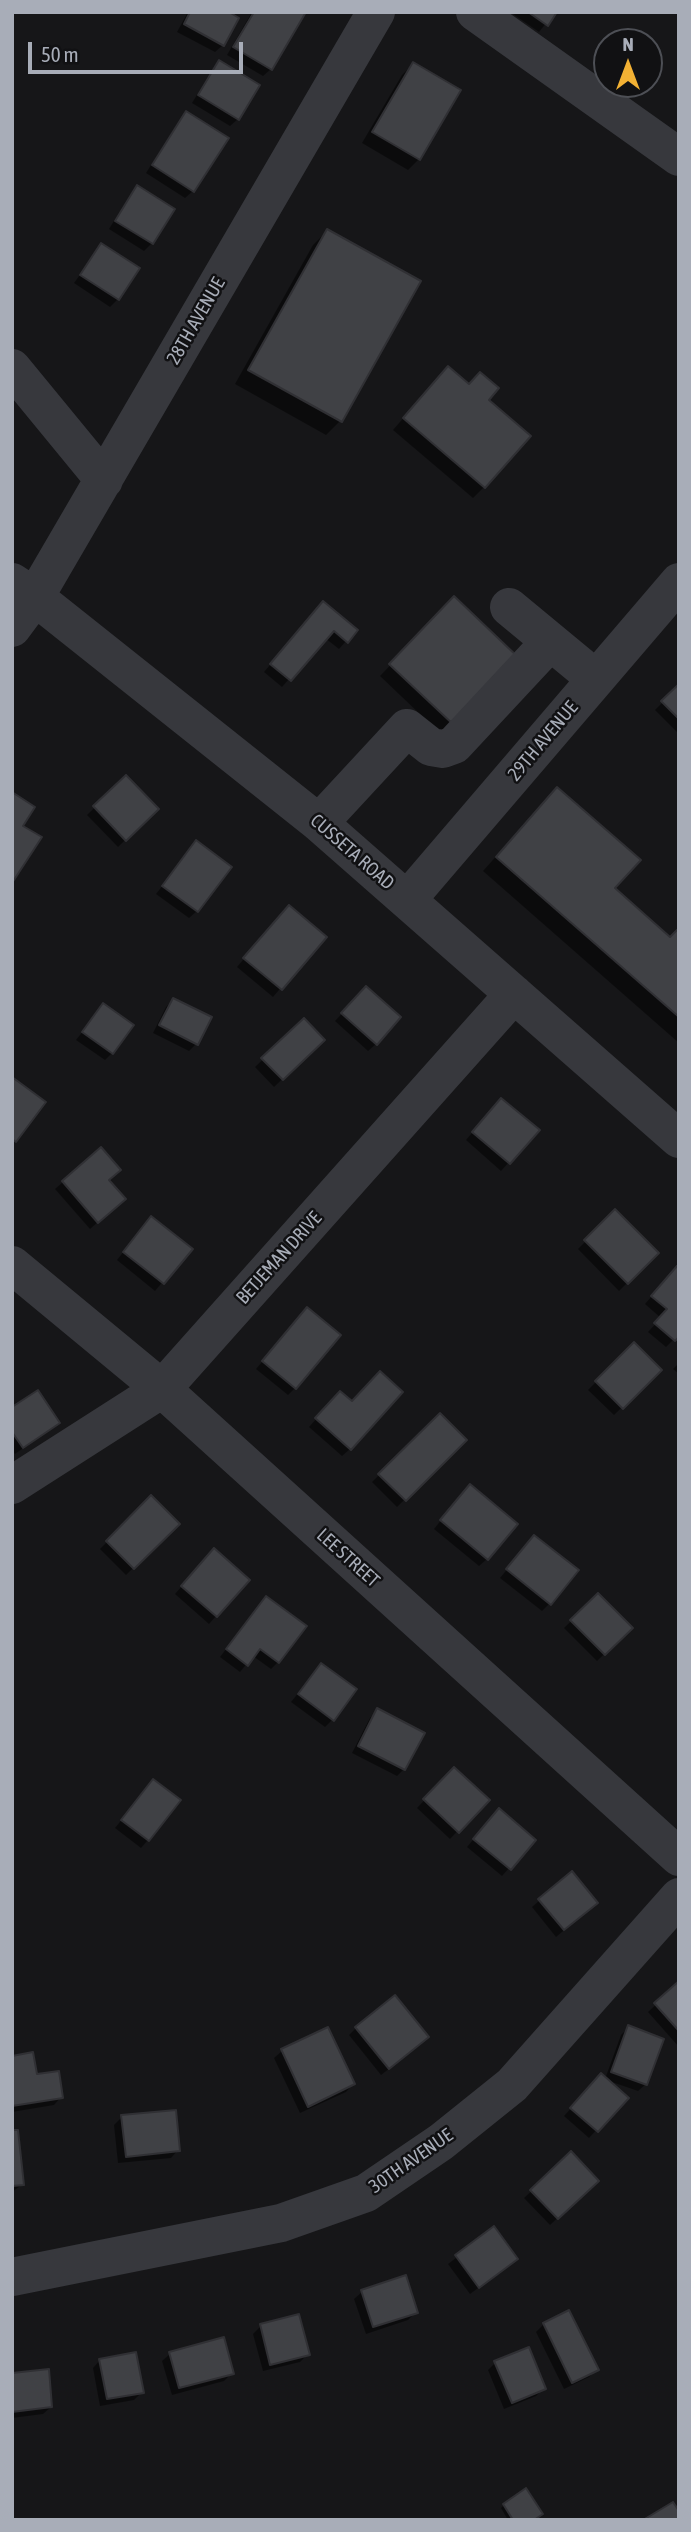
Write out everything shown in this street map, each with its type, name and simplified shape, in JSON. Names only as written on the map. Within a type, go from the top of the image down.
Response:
[{"type":"street","name":"28TH AVENUE","points":[[12,628],[24,590],[104,480],[376,12]]},
{"type":"street","points":[[475,12],[679,157]]},
{"type":"street","points":[[12,368],[104,480]]},
{"type":"street","name":"29TH AVENUE","points":[[407,900],[679,582]]},
{"type":"street","name":"CUSSETA ROAD","points":[[24,590],[319,823],[679,1139]]},
{"type":"street","points":[[509,607],[596,679]]},
{"type":"street","points":[[319,823],[407,728],[430,747],[443,749],[454,745],[550,642]]},
{"type":"street","name":"BETJEMAN DRIVE","points":[[12,1485],[162,1389],[514,994]]},
{"type":"street","name":"LEE STREET","points":[[12,1265],[162,1389],[679,1857]]},
{"type":"street","name":"30TH AVENUE","points":[[12,2277],[281,2224],[366,2193],[441,2143],[512,2085],[679,1897]]},
{"type":"building","points":[[190,12],[229,12],[239,18],[224,46],[184,24]]},
{"type":"building","points":[[254,12],[306,12],[272,70],[233,47]]},
{"type":"building","points":[[528,12],[557,12],[548,26]]},
{"type":"building","points":[[219,60],[260,85],[239,120],[198,95]]},
{"type":"building","points":[[413,62],[461,90],[420,160],[372,132]]},
{"type":"building","points":[[186,111],[229,138],[194,192],[152,165]]},
{"type":"building","points":[[137,185],[175,209],[153,244],[115,221]]},
{"type":"building","points":[[327,229],[421,281],[342,422],[248,370]]},
{"type":"building","points":[[101,243],[140,268],[119,300],[80,275]]},
{"type":"building","points":[[448,366],[469,384],[480,372],[499,388],[489,400],[531,436],[485,488],[403,418]]},
{"type":"building","points":[[454,596],[521,660],[456,727],[389,664]]},
{"type":"building","points":[[323,601],[358,630],[348,643],[334,631],[291,681],[270,664]]},
{"type":"building","points":[[679,684],[679,719],[661,701]]},
{"type":"building","points":[[126,775],[159,809],[126,841],[93,806]]},
{"type":"building","points":[[557,787],[641,860],[615,888],[670,937],[679,928],[679,1017],[496,857]]},
{"type":"building","points":[[12,792],[35,807],[23,826],[42,837],[12,883]]},
{"type":"building","points":[[196,840],[232,867],[198,912],[162,886]]},
{"type":"building","points":[[289,905],[327,937],[282,990],[243,958]]},
{"type":"building","points":[[366,986],[401,1017],[377,1045],[341,1013]]},
{"type":"building","points":[[173,998],[212,1017],[198,1045],[159,1025]]},
{"type":"building","points":[[103,1003],[134,1025],[113,1054],[82,1032]]},
{"type":"building","points":[[304,1018],[325,1040],[283,1080],[261,1058]]},
{"type":"building","points":[[12,1077],[46,1102],[16,1142],[12,1139]]},
{"type":"building","points":[[501,1098],[540,1130],[510,1164],[472,1132]]},
{"type":"building","points":[[101,1147],[121,1170],[109,1180],[126,1199],[98,1223],[62,1181]]},
{"type":"building","points":[[615,1209],[659,1253],[628,1284],[584,1240]]},
{"type":"building","points":[[151,1216],[193,1249],[164,1284],[123,1252]]},
{"type":"building","points":[[677,1266],[679,1337],[675,1341],[654,1323],[667,1309],[651,1296]]},
{"type":"building","points":[[307,1307],[341,1335],[296,1389],[262,1361]]},
{"type":"building","points":[[634,1342],[662,1370],[623,1409],[595,1381]]},
{"type":"building","points":[[380,1371],[403,1392],[351,1450],[315,1418],[340,1391],[352,1401]]},
{"type":"building","points":[[38,1390],[60,1423],[23,1448],[12,1432],[12,1407]]},
{"type":"building","points":[[440,1413],[467,1440],[406,1501],[378,1474]]},
{"type":"building","points":[[470,1484],[518,1524],[488,1560],[440,1520]]},
{"type":"building","points":[[151,1495],[180,1524],[134,1569],[106,1541]]},
{"type":"building","points":[[534,1535],[579,1570],[551,1605],[506,1569]]},
{"type":"building","points":[[214,1548],[250,1580],[217,1617],[181,1586]]},
{"type":"building","points":[[598,1593],[633,1628],[605,1655],[570,1620]]},
{"type":"building","points":[[266,1596],[307,1626],[279,1663],[260,1649],[248,1666],[226,1649]]},
{"type":"building","points":[[321,1663],[357,1689],[334,1721],[298,1694]]},
{"type":"building","points":[[377,1708],[425,1733],[405,1770],[358,1746]]},
{"type":"building","points":[[454,1767],[490,1800],[459,1833],[423,1799]]},
{"type":"building","points":[[153,1779],[181,1800],[149,1841],[121,1820]]},
{"type":"building","points":[[499,1808],[536,1840],[511,1870],[473,1839]]},
{"type":"building","points":[[572,1871],[598,1903],[564,1930],[538,1899]]},
{"type":"building","points":[[679,1981],[679,2031],[654,2003]]},
{"type":"building","points":[[395,1995],[429,2037],[389,2069],[355,2027]]},
{"type":"building","points":[[628,2025],[664,2039],[647,2085],[611,2072]]},
{"type":"building","points":[[328,2027],[355,2084],[308,2107],[281,2049]]},
{"type":"building","points":[[33,2052],[37,2074],[59,2071],[63,2098],[12,2106],[12,2056]]},
{"type":"building","points":[[601,2073],[629,2098],[598,2132],[570,2108]]},
{"type":"building","points":[[176,2110],[180,2151],[126,2157],[121,2115]]},
{"type":"building","points":[[12,2130],[18,2130],[24,2185],[12,2186]]},
{"type":"building","points":[[571,2151],[599,2181],[558,2219],[530,2190]]},
{"type":"building","points":[[494,2226],[518,2259],[479,2288],[455,2255]]},
{"type":"building","points":[[406,2275],[418,2313],[373,2327],[361,2290]]},
{"type":"building","points":[[569,2310],[599,2370],[572,2383],[543,2323]]},
{"type":"building","points":[[299,2314],[310,2355],[270,2365],[260,2324]]},
{"type":"building","points":[[224,2337],[234,2374],[179,2388],[169,2352]]},
{"type":"building","points":[[529,2347],[546,2389],[512,2403],[494,2361]]},
{"type":"building","points":[[136,2352],[144,2393],[107,2399],[99,2359]]},
{"type":"building","points":[[49,2369],[52,2407],[12,2412],[12,2373]]},
{"type":"building","points":[[526,2488],[543,2514],[534,2520],[513,2520],[503,2504]]},
{"type":"building","points":[[673,2502],[679,2511],[679,2520],[643,2520]]}]
